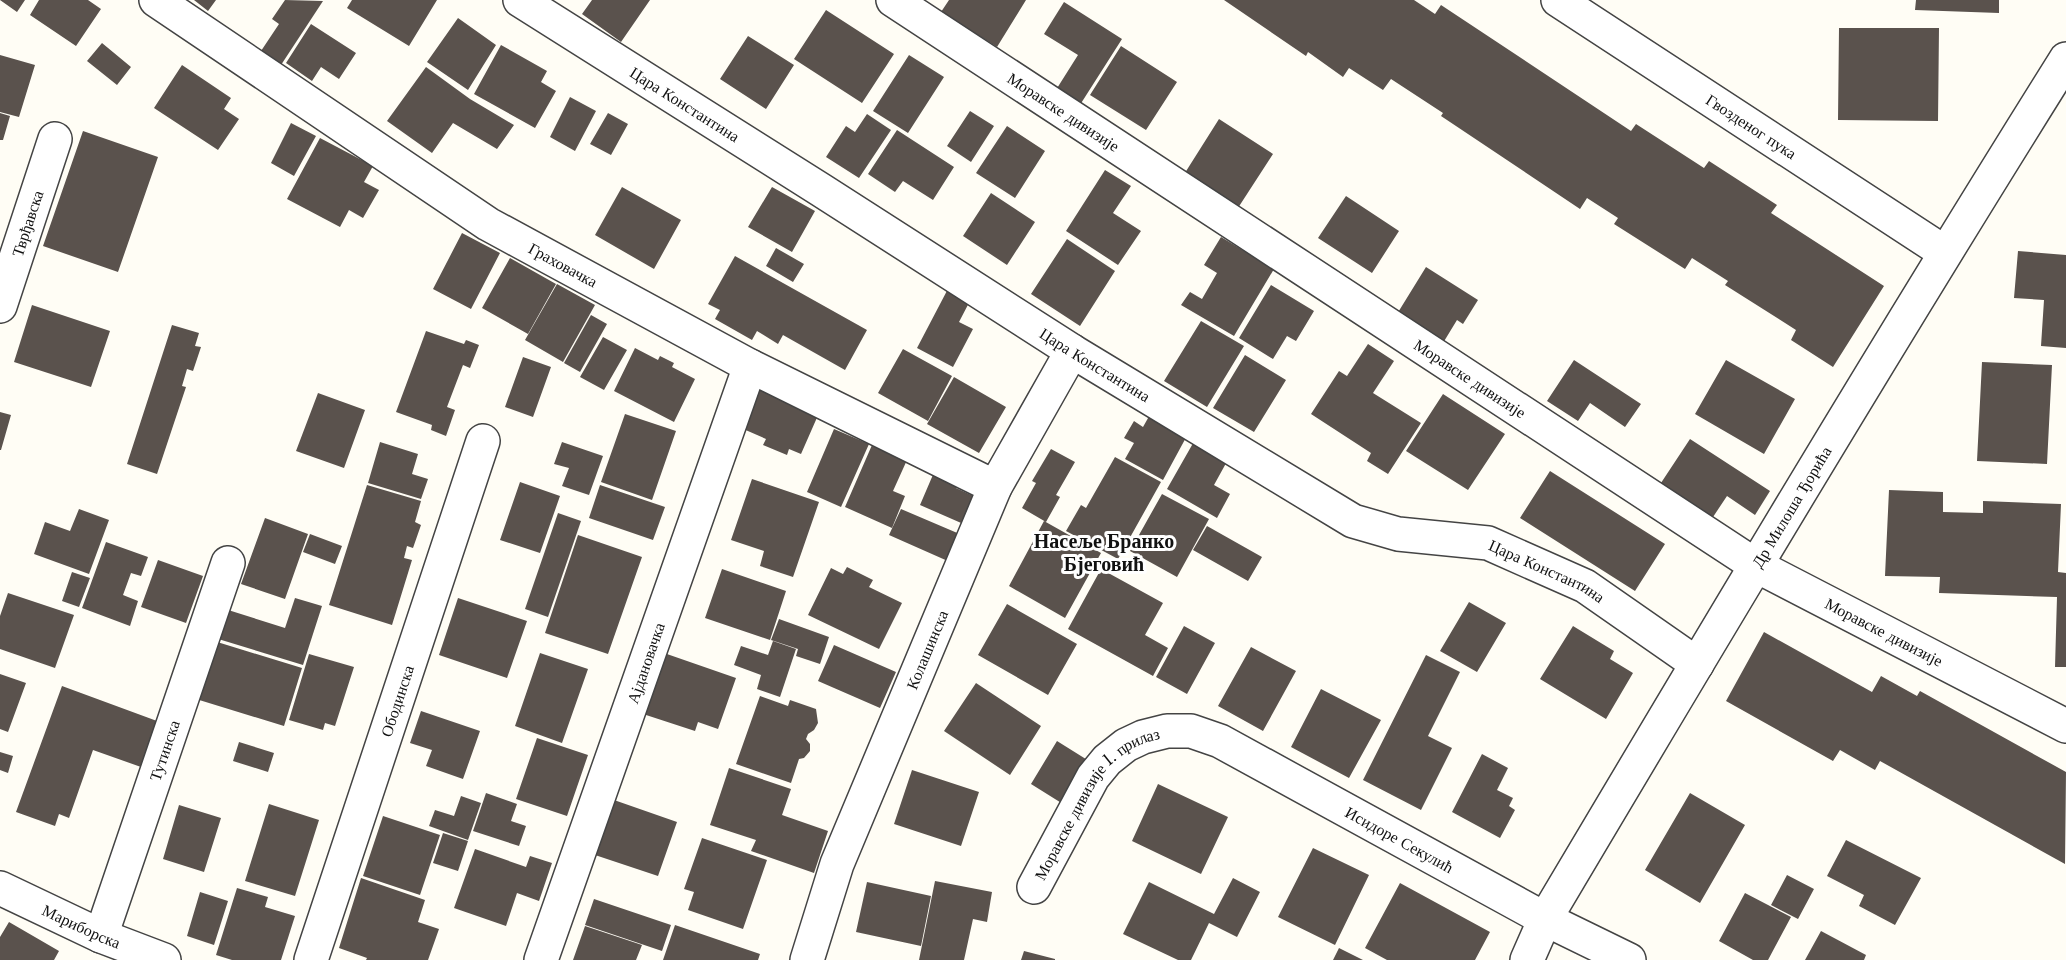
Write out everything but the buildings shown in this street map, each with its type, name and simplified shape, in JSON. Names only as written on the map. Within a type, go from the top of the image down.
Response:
[{"type":"street","name":"Граховачка","points":[[156,0],[488,224],[750,366],[995,487]]},
{"type":"street","name":"Цара Константина","points":[[519,0],[1072,351],[1353,521],[1398,534],[1488,543],[1585,586],[1697,664]]},
{"type":"street","name":"Моравске дивизије","points":[[893,0],[1755,565],[2066,726]]},
{"type":"street","name":"Гвозденог пука","points":[[1558,0],[1944,252]]},
{"type":"street","name":"Др Милоша Ђорића","points":[[1527,960],[1545,920],[1755,565],[1944,252],[2066,59]]},
{"type":"street","name":"Тврђавска","points":[[0,306],[55,139]]},
{"type":"street","name":"Колашинска","points":[[807,960],[837,864],[995,487],[1072,351]]},
{"type":"street","name":"Ајдановачка","points":[[541,960],[750,366]]},
{"type":"street","name":"Ободинска","points":[[311,960],[483,441]]},
{"type":"street","name":"Тутинска","points":[[101,936],[228,563]]},
{"type":"street","name":"Исидоре Секулић","points":[[1167,731],[1191,731],[1220,741],[1545,920],[1629,960]]},
{"type":"street","name":"Моравске дивизије 1. прилаз","points":[[1034,887],[1093,777],[1107,760],[1126,745],[1143,737],[1167,731]]},
{"type":"street","name":"Мариборска","points":[[3,896],[164,960]]},
{"type":"district","name":"Насеље Бранко Бјеговић","points":[[1104,552]]}]
